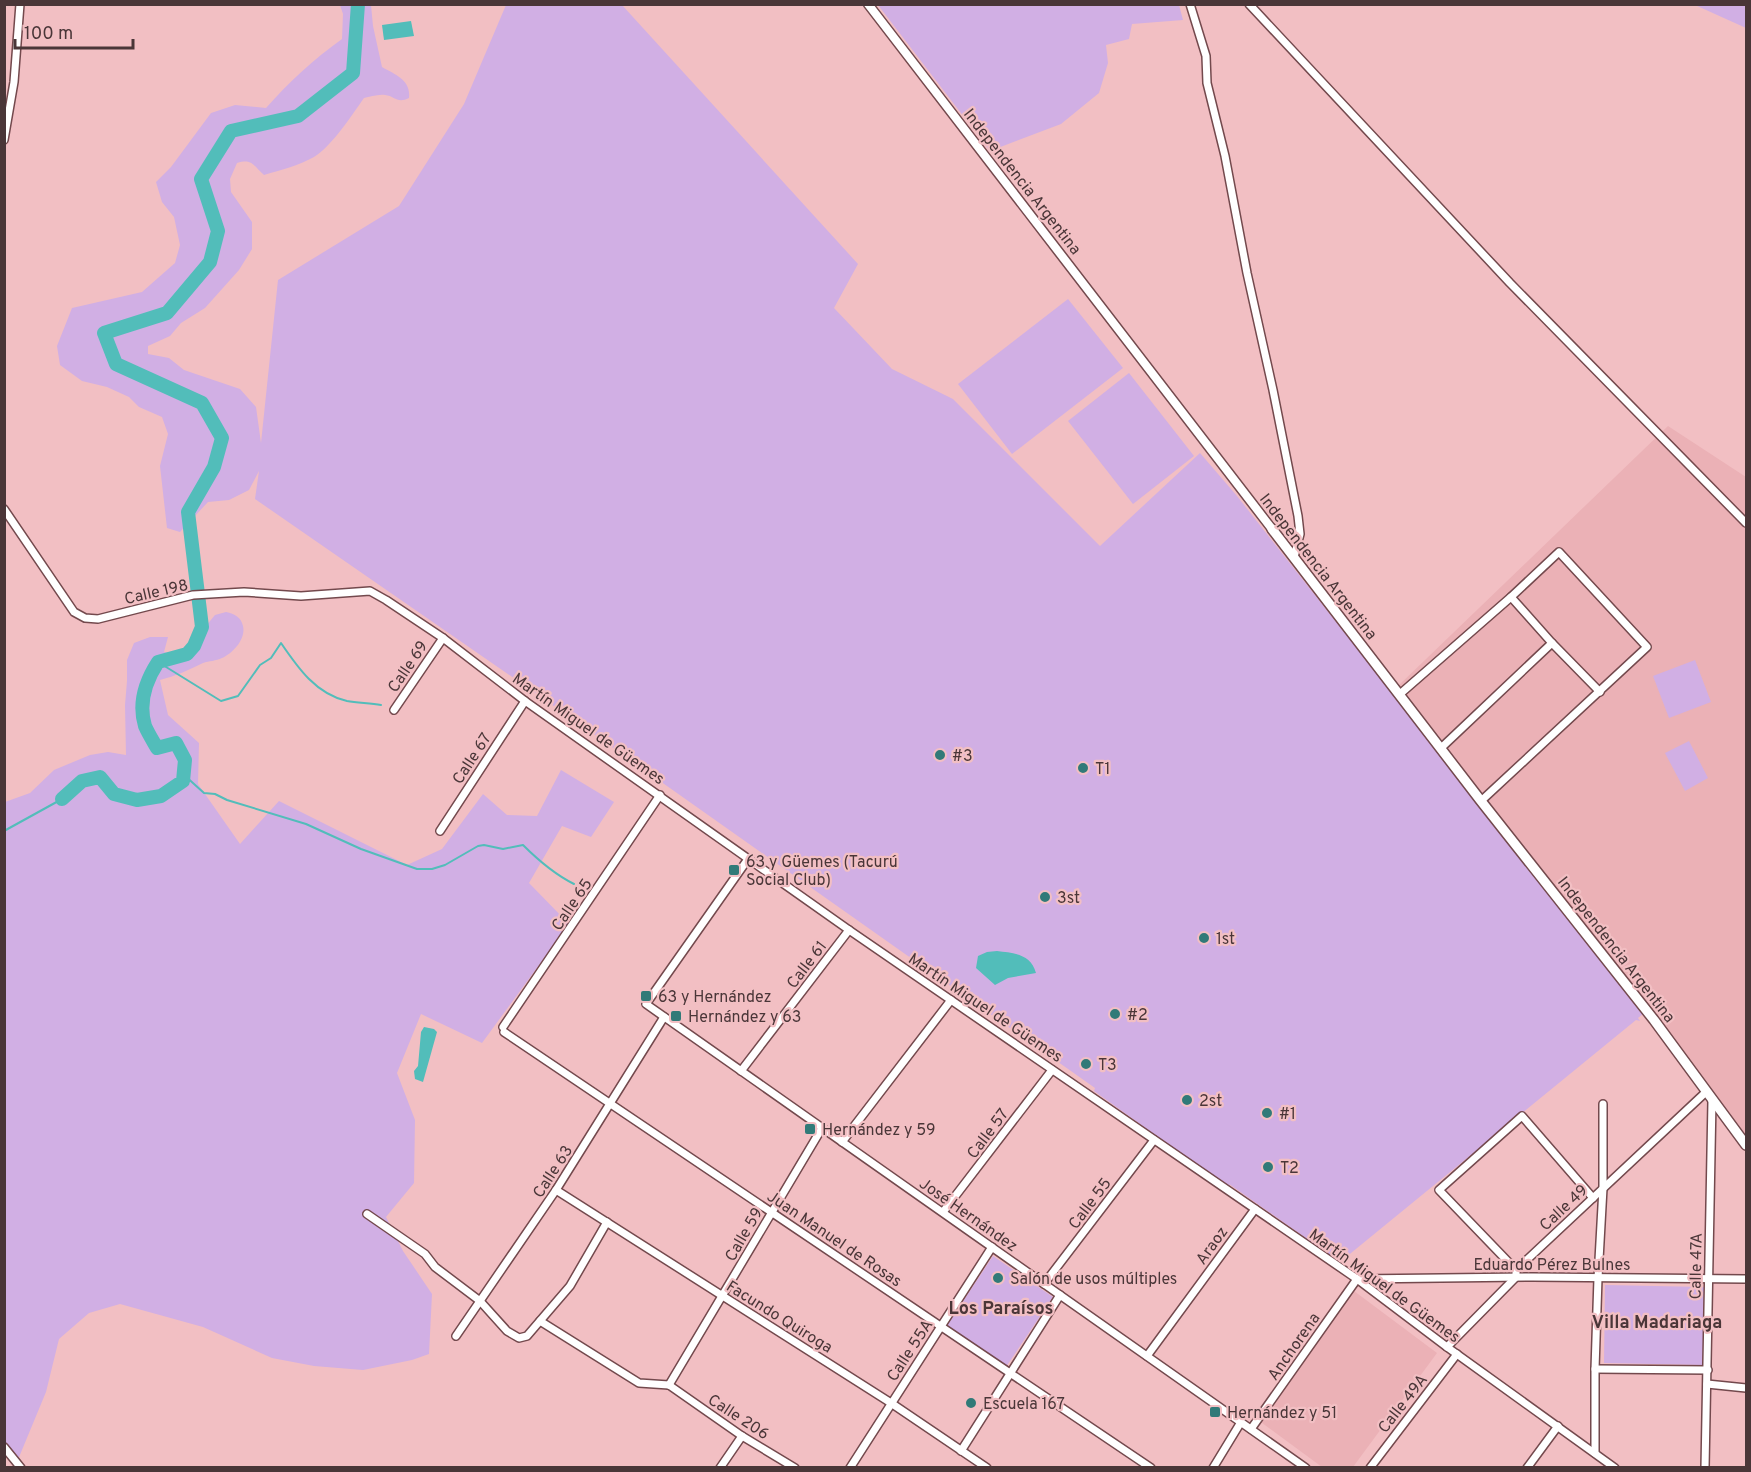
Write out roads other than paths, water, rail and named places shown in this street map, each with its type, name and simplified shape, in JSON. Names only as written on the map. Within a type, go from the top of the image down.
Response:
[{"type":"main road","name":"Independencia Argentina","points":[[1272,529],[1481,801],[1654,1020],[1746,1145]]},
{"type":"street","points":[[4,140],[14,82],[20,4]]},
{"type":"street","name":"Independencia Argentina","points":[[868,4],[1272,529]]},
{"type":"street","points":[[1190,4],[1206,56],[1207,83],[1225,156],[1298,516],[1300,534],[1294,557]]},
{"type":"street","points":[[1249,4],[1510,283],[1746,523]]},
{"type":"street","name":"Calle 198","points":[[4,509],[74,612],[85,618],[98,619],[208,593],[244,592],[301,596],[370,591]]},
{"type":"street","points":[[1400,694],[1559,552],[1647,647],[1481,801]]},
{"type":"street","name":"Martín Miguel de Güemes","points":[[370,591],[443,638],[525,700],[849,930],[1357,1279],[1447,1347],[1615,1467]]},
{"type":"street","points":[[1511,597],[1600,692]]},
{"type":"street","name":"Calle 69","points":[[394,710],[443,638]]},
{"type":"street","points":[[1441,748],[1552,643]]},
{"type":"street","name":"Calle 67","points":[[440,831],[525,700]]},
{"type":"street","name":"Calle 65","points":[[503,1029],[660,795]]},
{"type":"street","name":"José Hernández","points":[[748,859],[646,1004],[1306,1467]]},
{"type":"street","name":"Calle 61","points":[[741,1071],[849,930]]},
{"type":"street","points":[[842,1142],[951,1000]]},
{"type":"street","name":"Calle 63","points":[[456,1336],[556,1190],[664,1017]]},
{"type":"street","name":"Juan Manuel de Rosas","points":[[503,1029],[1151,1467]]},
{"type":"street","name":"Calle 57","points":[[943,1212],[1052,1070]]},
{"type":"street","name":"Calle 49","points":[[1447,1347],[1516,1273],[1706,1092]]},
{"type":"street","name":"Calle 47A","points":[[1705,1467],[1712,1100]]},
{"type":"street","points":[[1595,1453],[1595,1369],[1603,1188],[1603,1104]]},
{"type":"street","points":[[1516,1273],[1439,1190],[1522,1116],[1593,1198]]},
{"type":"street","name":"Calle 59","points":[[669,1385],[822,1128]]},
{"type":"street","name":"Calle 55","points":[[1044,1284],[1154,1140]]},
{"type":"street","name":"Facundo Quiroga","points":[[556,1190],[891,1403],[987,1467]]},
{"type":"street","name":"Araoz","points":[[1147,1356],[1255,1209]]},
{"type":"street","points":[[368,1214],[425,1254],[435,1267],[480,1301],[507,1331],[519,1338],[527,1335],[570,1286],[607,1222]]},
{"type":"street","name":"Calle 55A","points":[[850,1467],[992,1247]]},
{"type":"street","name":"Eduardo Pérez Bulnes","points":[[1357,1279],[1516,1273],[1598,1278],[1746,1279]]},
{"type":"street","name":"Anchorena","points":[[1251,1429],[1357,1279]]},
{"type":"street","points":[[961,1451],[1060,1294]]},
{"type":"street","points":[[540,1321],[639,1383],[669,1385]]},
{"type":"street","name":"Calle 49A","points":[[1370,1467],[1457,1354]]},
{"type":"street","points":[[1595,1369],[1708,1370]]},
{"type":"street","points":[[1707,1384],[1746,1388]]},
{"type":"street","name":"Calle 206","points":[[669,1385],[742,1437],[795,1467]]},
{"type":"street","points":[[1213,1467],[1242,1422]]},
{"type":"street","points":[[1527,1467],[1558,1426]]},
{"type":"street","points":[[720,1467],[742,1437]]},
{"type":"street","points":[[4,1447],[21,1467]]},
{"type":"water","points":[[411,21],[414,36],[384,40],[382,25]]},
{"type":"water","points":[[997,951],[1026,958],[1036,973],[1008,978],[995,985],[976,968],[978,956]]},
{"type":"water","points":[[424,1027],[437,1032],[423,1082],[415,1079],[414,1071],[418,1066],[421,1032]]},
{"type":"waterway","points":[[62,799],[82,781],[100,777],[114,794],[137,800],[161,796],[183,781],[185,760],[176,743],[157,748],[145,726],[142,709],[146,685],[158,662],[187,654],[194,646],[202,627],[188,512],[214,467],[222,438],[202,403],[116,364],[104,333],[167,313],[210,262],[218,231],[201,179],[231,131],[298,116],[353,73],[358,4]]},
{"type":"waterway","points":[[158,662],[221,701],[238,696],[260,665],[271,658],[281,643],[309,679],[326,692],[347,701],[381,705]]},
{"type":"waterway","points":[[183,774],[204,793],[215,794],[227,800],[306,824],[361,849],[417,869],[432,869],[445,865],[478,846],[503,849],[523,845],[560,876],[574,884]]},
{"type":"waterway","points":[[4,831],[62,799]]},
{"type":"place","name":"#3","points":[[940,755]]},
{"type":"place","name":"T1","points":[[1083,768]]},
{"type":"place","name":"63 y Güemes (Tacurú Social Club)","points":[[734,870]]},
{"type":"place","name":"3st","points":[[1045,897]]},
{"type":"place","name":"1st","points":[[1204,938]]},
{"type":"place","name":"63 y Hernández","points":[[646,996]]},
{"type":"place","name":"#2","points":[[1115,1014]]},
{"type":"place","name":"Hernández y 63","points":[[676,1016]]},
{"type":"place","name":"T3","points":[[1086,1064]]},
{"type":"place","name":"2st","points":[[1187,1100]]},
{"type":"place","name":"#1","points":[[1267,1113]]},
{"type":"place","name":"Hernández y 59","points":[[810,1129]]},
{"type":"place","name":"T2","points":[[1268,1167]]},
{"type":"place","name":"Salón de usos múltiples","points":[[998,1278]]},
{"type":"place","name":"Escuela 167","points":[[971,1403]]},
{"type":"place","name":"Hernández y 51","points":[[1215,1412]]},
{"type":"district","name":"Los Paraísos","points":[[1001,1308]]},
{"type":"district","name":"Villa Madariaga","points":[[1657,1322]]}]
